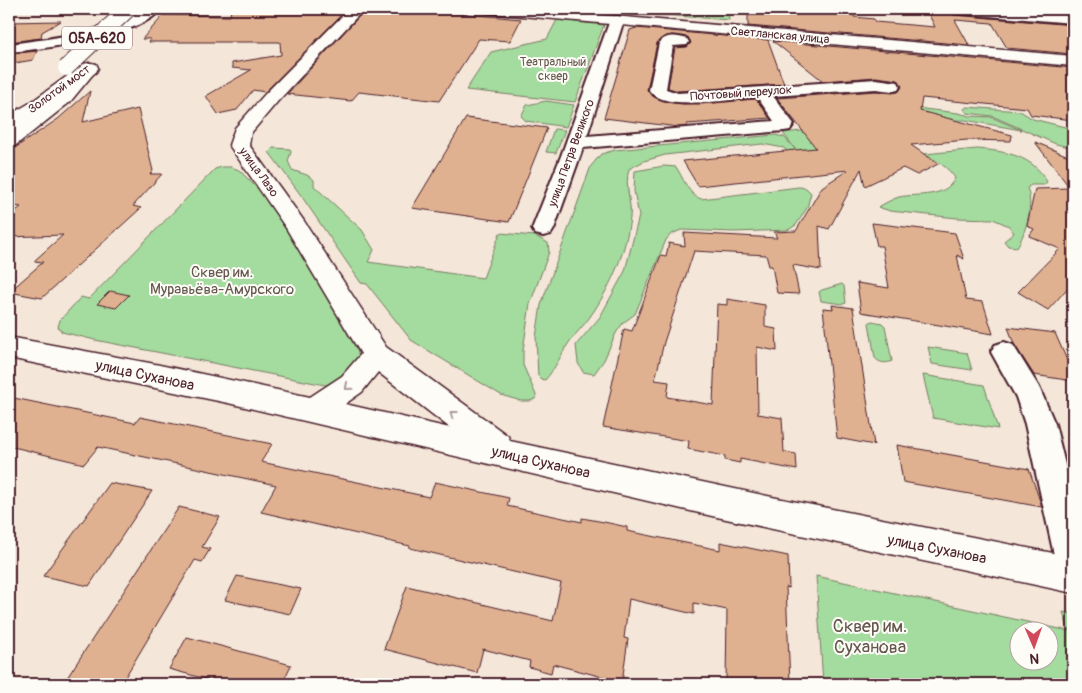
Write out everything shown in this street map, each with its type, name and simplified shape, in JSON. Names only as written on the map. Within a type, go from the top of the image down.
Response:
[{"type":"main road","name":"Золотой мост","points":[[9,109],[66,68],[128,9]]},
{"type":"main road","name":"Золотой мост","points":[[9,124],[90,68],[149,9]]},
{"type":"main road","name":"улица Лазо","points":[[357,9],[272,97],[242,132],[239,142],[248,159],[272,189],[296,226],[376,355],[506,453]]},
{"type":"main road","name":"Светланская улица","points":[[487,9],[610,14],[1073,61]]},
{"type":"main road","points":[[42,82],[66,68]]},
{"type":"main road","points":[[9,141],[64,98],[90,68]]},
{"type":"main road","name":"улица Суханова","points":[[9,348],[160,378],[506,453],[905,543],[1073,575]]},
{"type":"main road","points":[[312,411],[352,384],[376,355]]},
{"type":"street","points":[[9,48],[68,40],[111,30],[129,24],[154,9]]},
{"type":"street","points":[[954,9],[1073,19]]},
{"type":"street","name":"улица Петра Великого","points":[[543,229],[575,143],[610,14]]},
{"type":"street","name":"Почтовый переулок","points":[[682,42],[670,41],[666,43],[657,90],[661,94],[678,98],[876,84],[892,86]]},
{"type":"street","points":[[575,143],[784,126],[783,119],[762,92]]},
{"type":"street","points":[[1004,352],[1029,395],[1040,424],[1073,564]]},
{"type":"green space","points":[[613,9],[727,9],[729,20],[612,11]]},
{"type":"green space","name":"Театральный сквер","points":[[557,20],[604,25],[575,102],[466,90],[491,52],[547,39]]},
{"type":"green space","points":[[546,101],[574,105],[566,127],[526,121],[521,116],[527,105]]},
{"type":"green space","points":[[967,107],[1020,111],[1033,119],[1073,129],[1073,148],[1056,144],[992,116],[967,113],[964,109]]},
{"type":"green space","points":[[915,108],[991,117],[1021,130],[965,120],[935,121],[814,152],[796,150],[805,171],[784,148],[762,144],[665,155],[644,161],[629,169],[627,182],[630,218],[628,231],[622,255],[612,278],[594,311],[570,341],[549,375],[545,380],[538,376],[536,337],[541,305],[591,166],[601,154],[615,150],[775,135],[784,137],[795,149],[783,133],[802,131],[805,134],[815,133]]},
{"type":"green space","points":[[554,129],[565,130],[556,153],[546,152]]},
{"type":"green space","points":[[273,148],[290,149],[288,161],[292,170],[307,175],[314,180],[314,186],[362,230],[374,250],[368,262],[483,278],[500,233],[535,236],[548,243],[549,252],[530,304],[523,350],[523,365],[536,395],[535,399],[521,401],[501,395],[411,340],[367,284],[361,283],[269,152]]},
{"type":"green space","points":[[977,149],[1007,153],[1026,160],[1041,173],[1047,182],[1044,185],[1031,185],[1027,188],[1030,202],[1028,218],[1017,247],[1008,246],[1004,241],[1014,233],[1009,226],[993,219],[957,218],[890,211],[878,207],[899,197],[930,194],[951,185],[955,178],[949,170],[924,154]]},
{"type":"green space","points":[[664,166],[676,167],[689,190],[701,199],[799,187],[806,188],[811,193],[807,208],[796,225],[788,230],[734,232],[681,230],[670,235],[666,240],[635,314],[623,323],[616,333],[604,360],[594,374],[583,372],[578,363],[576,345],[600,317],[625,271],[639,216],[634,191],[635,171]]},
{"type":"green space","name":"Сквер им. Муравьёва-Амурского","points":[[231,167],[239,170],[263,194],[303,255],[357,350],[359,357],[355,369],[331,384],[325,385],[95,340],[62,332],[58,327],[60,320],[81,297],[89,299],[215,169]]},
{"type":"green space","points":[[842,284],[844,286],[846,303],[821,301],[819,292]]},
{"type":"green space","points":[[872,321],[882,323],[885,326],[892,361],[883,362],[875,358],[869,323]]},
{"type":"green space","points":[[928,347],[967,353],[972,370],[932,364]]},
{"type":"green space","points":[[923,375],[984,385],[998,429],[933,418]]},
{"type":"green space","name":"Сквер им. Суханова","points":[[816,576],[1018,620],[1010,620],[1010,670],[1060,670],[1060,629],[1069,631],[1063,612],[1073,614],[1073,684],[823,684]]},
{"type":"building","points":[[231,9],[347,9],[265,92],[253,90],[237,110],[218,114],[206,96],[251,70],[232,68],[232,63],[281,55],[280,42],[149,42],[151,39],[142,39],[164,15],[230,16]]},
{"type":"building","points":[[366,9],[410,9],[521,19],[510,41],[479,39],[439,101],[359,92],[351,101],[287,94]]},
{"type":"building","points":[[748,9],[852,9],[854,17],[874,19],[875,22],[935,27],[928,13],[941,14],[941,9],[945,9],[954,15],[1073,25],[1073,54],[1007,48],[992,23],[955,20],[969,45],[748,26]]},
{"type":"building","points":[[61,21],[42,32],[41,38],[9,42],[9,22]]},
{"type":"building","points":[[636,28],[768,40],[784,84],[678,91],[668,88],[675,48],[687,47],[691,43],[688,37],[672,35],[664,37],[657,43],[647,90],[656,98],[683,104],[756,99],[770,118],[687,124],[687,126],[679,127],[604,118],[630,30]]},
{"type":"building","points":[[773,41],[1073,68],[1073,120],[1031,115],[1027,108],[922,98],[920,111],[1012,135],[1011,141],[967,140],[911,145],[938,164],[917,175],[903,168],[865,186],[861,169],[829,229],[819,226],[821,270],[793,265],[799,294],[777,293],[772,266],[769,266],[766,255],[694,251],[664,342],[655,380],[669,382],[667,397],[713,405],[717,304],[727,305],[727,299],[765,305],[765,327],[776,329],[777,351],[757,347],[758,414],[782,418],[784,452],[796,454],[797,470],[740,459],[740,463],[725,460],[725,456],[688,449],[689,441],[603,427],[624,329],[632,331],[661,255],[666,256],[669,243],[685,246],[684,233],[777,238],[774,232],[796,231],[822,187],[848,170],[698,186],[683,161],[816,148],[777,98],[876,91],[892,93],[898,92],[902,87],[898,80],[876,77],[823,81]]},
{"type":"building","points":[[37,51],[33,60],[9,64],[9,54]]},
{"type":"building","points":[[90,91],[83,122],[138,109],[153,171],[150,174],[162,174],[133,206],[141,208],[42,298],[9,292],[43,262],[34,261],[63,235],[9,237],[9,216],[21,207],[9,205],[9,152],[58,119]]},
{"type":"building","points":[[466,118],[547,128],[509,222],[412,208]]},
{"type":"building","points":[[1035,142],[1073,158],[1073,282],[1048,310],[1018,292],[1060,249],[1029,236],[1034,229],[1027,226],[1035,189],[1070,188]]},
{"type":"building","points":[[872,223],[955,233],[964,259],[957,255],[966,300],[983,302],[993,334],[861,312],[857,283],[889,288],[882,246],[877,246]]},
{"type":"building","points":[[110,291],[129,295],[116,308],[97,304]]},
{"type":"building","points":[[832,305],[853,308],[874,445],[837,438],[823,308],[833,309]]},
{"type":"building","points":[[1008,327],[1055,333],[1073,374],[1073,381],[1034,375],[1014,344]]},
{"type":"building","points":[[9,397],[135,423],[140,417],[272,444],[261,462],[429,497],[435,482],[509,498],[507,506],[582,522],[582,518],[604,522],[627,527],[627,531],[720,550],[720,542],[788,556],[789,588],[786,587],[790,684],[726,684],[727,610],[694,603],[694,614],[629,599],[624,638],[628,639],[622,682],[553,664],[551,673],[529,667],[530,661],[483,649],[477,673],[384,649],[407,586],[553,621],[561,583],[261,512],[276,485],[98,447],[84,464],[9,446]]},
{"type":"building","points":[[897,445],[1029,469],[1042,507],[903,482]]},
{"type":"building","points":[[110,483],[152,491],[89,586],[43,576]]},
{"type":"building","points":[[179,507],[220,517],[202,547],[210,549],[202,562],[195,560],[121,684],[63,684]]},
{"type":"building","points":[[237,576],[301,589],[290,614],[225,600]]},
{"type":"building","points":[[187,637],[291,665],[282,684],[224,684],[169,669]]}]
